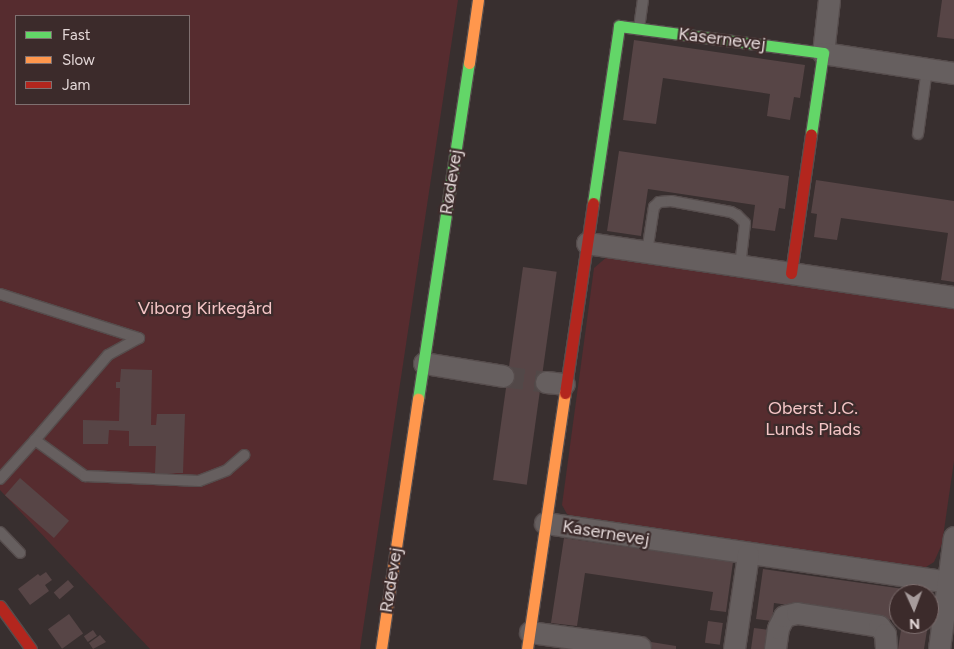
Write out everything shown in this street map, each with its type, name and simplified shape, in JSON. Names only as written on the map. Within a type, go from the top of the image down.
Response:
[{"type":"street","name":"Rødevej","points":[[381,649],[478,0]]},
{"type":"street","points":[[791,273],[823,52],[828,0]]},
{"type":"street","name":"Kasernevej","points":[[823,52],[619,26],[587,244],[555,383],[545,523],[948,582]]},
{"type":"street","points":[[823,52],[954,73]]},
{"type":"street","points":[[587,244],[954,296]]},
{"type":"street","points":[[424,363],[503,376]]},
{"type":"street","points":[[545,523],[528,640],[640,647]]},
{"type":"street","points":[[939,649],[954,537]]},
{"type":"street","points":[[734,649],[748,554]]},
{"type":"street","points":[[0,606],[30,649]]},
{"type":"street","points":[[775,649],[778,628],[784,616],[797,614],[879,626],[885,634],[886,649]]},
{"type":"lane","points":[[639,28],[643,0]]},
{"type":"lane","points":[[918,134],[927,69]]},
{"type":"lane","points":[[647,252],[654,207],[659,202],[671,201],[731,212],[737,216],[744,223],[740,266]]},
{"type":"lane","points":[[0,294],[139,338],[108,355],[0,479]]},
{"type":"lane","points":[[35,440],[85,476],[199,481],[227,470],[244,455]]},
{"type":"lane","points":[[0,532],[20,553]]},
{"type":"green space","name":"Viborg Kirkegård","points":[[0,0],[458,0],[360,649],[150,649],[0,490]]},
{"type":"green space","name":"Oberst J.C. Lunds Plads","points":[[608,256],[954,306],[954,461],[942,544],[934,562],[926,567],[918,568],[576,518],[567,514],[562,505],[594,268]]},
{"type":"building","points":[[942,0],[954,0],[954,39],[937,37]]},
{"type":"building","points":[[634,40],[805,65],[800,98],[794,97],[790,120],[767,116],[770,94],[663,78],[656,124],[623,120]]},
{"type":"building","points":[[619,151],[789,176],[785,209],[779,208],[775,231],[752,228],[755,205],[648,189],[641,236],[607,231]]},
{"type":"building","points":[[816,180],[954,201],[954,282],[941,280],[948,233],[841,218],[837,240],[814,237],[817,214],[811,213]]},
{"type":"building","points":[[523,267],[557,272],[527,485],[493,480]]},
{"type":"building","points":[[121,369],[152,370],[151,425],[156,425],[157,414],[185,414],[183,473],[155,473],[156,446],[129,446],[129,431],[109,430],[108,444],[83,444],[83,420],[119,421],[120,388],[116,388],[116,382],[120,382]]},
{"type":"building","points":[[20,478],[69,521],[54,538],[5,495]]},
{"type":"building","points":[[564,538],[733,562],[726,612],[710,610],[713,592],[585,573],[577,626],[551,623]]},
{"type":"building","points":[[763,569],[889,587],[889,620],[774,603],[772,621],[756,619]]},
{"type":"building","points":[[46,572],[52,580],[45,585],[49,591],[30,605],[18,589],[38,574],[40,576]]},
{"type":"building","points":[[68,580],[74,587],[60,599],[54,592]]},
{"type":"building","points":[[69,614],[83,633],[62,649],[48,629]]},
{"type":"building","points":[[708,621],[723,623],[720,645],[705,643]]},
{"type":"building","points":[[754,628],[769,630],[767,649],[751,649]]},
{"type":"building","points":[[93,630],[97,636],[88,642],[84,636]]},
{"type":"building","points":[[900,634],[926,634],[924,649],[898,649]]},
{"type":"building","points":[[100,635],[106,642],[93,649],[89,643]]},
{"type":"building","points":[[651,642],[676,646],[676,649],[650,649]]},
{"type":"tunnel","points":[[503,376],[546,382]]},
{"type":"traffic: fast","points":[[593,203],[619,26],[823,53],[811,134]]},
{"type":"traffic: fast","points":[[418,399],[469,63]]},
{"type":"traffic: slow","points":[[469,63],[478,0]]},
{"type":"traffic: slow","points":[[527,649],[565,393]]},
{"type":"traffic: slow","points":[[381,649],[418,399]]},
{"type":"traffic: jam","points":[[791,273],[811,134]]},
{"type":"traffic: jam","points":[[565,393],[593,203]]},
{"type":"traffic: jam","points":[[0,606],[31,649]]}]
